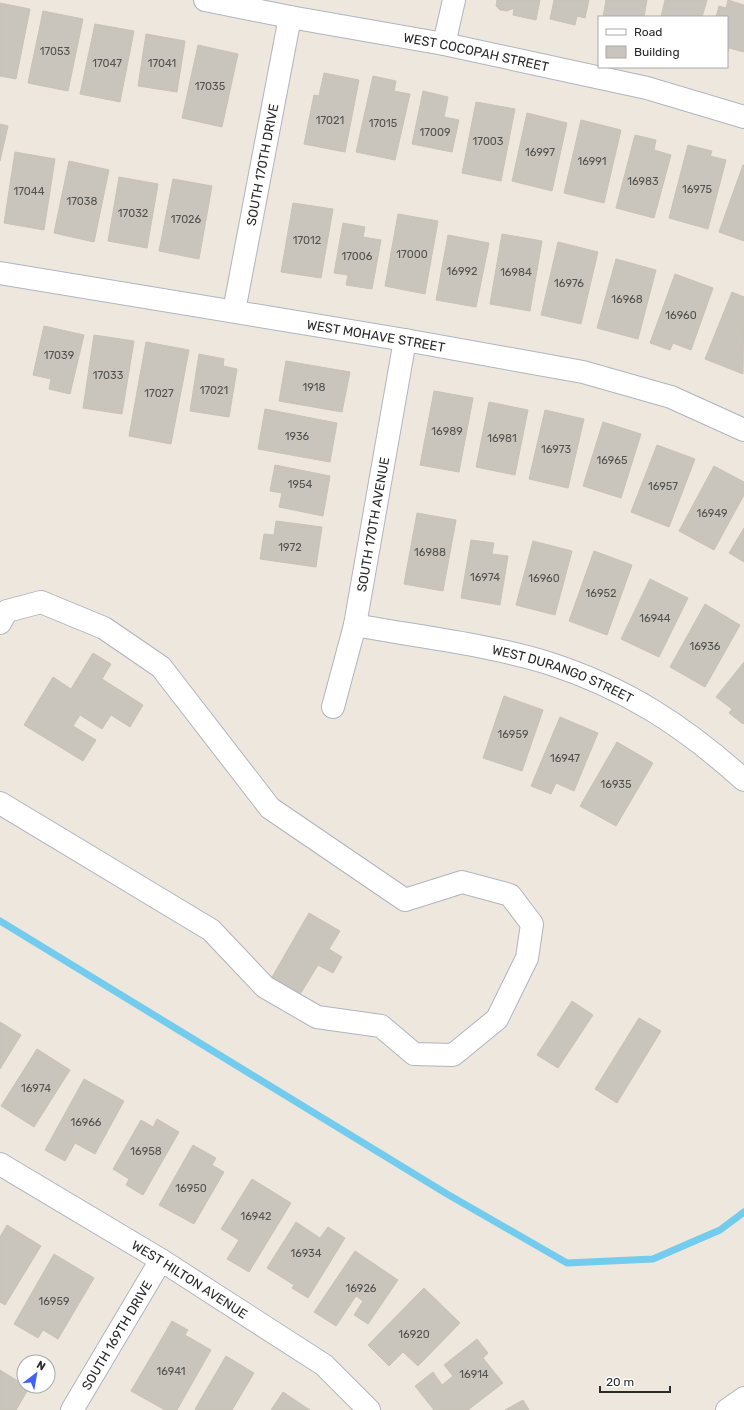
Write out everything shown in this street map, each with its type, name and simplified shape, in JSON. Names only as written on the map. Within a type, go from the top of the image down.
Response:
[{"type":"street","name":"WEST COCOPAH STREET","points":[[204,0],[290,17],[444,44],[647,88],[744,116]]},
{"type":"street","points":[[444,44],[454,0]]},
{"type":"street","name":"SOUTH 170TH DRIVE","points":[[234,311],[290,17]]},
{"type":"street","name":"WEST MOHAVE STREET","points":[[0,273],[406,340],[583,372],[671,398],[744,430]]},
{"type":"street","name":"SOUTH 170TH AVENUE","points":[[333,707],[355,625],[406,340]]},
{"type":"street","points":[[0,623],[7,611],[41,602],[104,628],[161,667],[270,808],[405,900],[462,882],[510,895],[532,924],[526,958],[497,1019],[453,1055],[414,1054],[381,1026],[317,1017],[265,987],[211,930],[0,803]]},
{"type":"street","name":"WEST DURANGO STREET","points":[[355,625],[498,650],[547,663],[593,679],[634,699],[680,727],[716,755],[744,780]]},
{"type":"street","name":"WEST HILTON AVENUE","points":[[0,1164],[161,1260],[324,1365],[369,1410]]},
{"type":"street","name":"SOUTH 169TH DRIVE","points":[[72,1410],[161,1260]]},
{"type":"street","points":[[727,1410],[744,1398]]},
{"type":"building","points":[[497,0],[540,0],[536,20],[513,15],[514,8],[507,11],[500,10],[496,6]]},
{"type":"building","points":[[554,0],[589,0],[585,18],[577,16],[575,25],[550,19]]},
{"type":"building","points":[[606,0],[647,0],[644,16],[603,16]]},
{"type":"building","points":[[665,0],[707,0],[702,16],[661,16]]},
{"type":"building","points":[[728,0],[744,5],[744,52],[729,48],[728,52],[728,16],[716,16],[719,6],[726,8]]},
{"type":"building","points":[[0,3],[30,9],[16,79],[0,76]]},
{"type":"building","points":[[43,11],[83,19],[68,91],[28,83]]},
{"type":"building","points":[[95,24],[134,31],[120,102],[80,94]]},
{"type":"building","points":[[146,34],[185,41],[177,92],[138,86]]},
{"type":"building","points":[[198,45],[238,54],[222,127],[182,118]]},
{"type":"building","points":[[324,73],[359,80],[345,152],[304,144],[314,95],[319,96]]},
{"type":"building","points":[[373,76],[396,81],[394,91],[410,94],[395,160],[356,152]]},
{"type":"building","points":[[423,91],[448,97],[444,117],[459,120],[452,152],[412,144]]},
{"type":"building","points":[[476,102],[515,109],[501,181],[462,173]]},
{"type":"building","points":[[527,113],[567,123],[552,191],[512,181]]},
{"type":"building","points":[[581,120],[621,130],[604,203],[564,193]]},
{"type":"building","points":[[0,124],[8,126],[0,161]]},
{"type":"building","points":[[635,135],[656,140],[654,150],[671,155],[654,218],[616,208]]},
{"type":"building","points":[[688,145],[712,151],[710,156],[726,160],[708,229],[669,218]]},
{"type":"building","points":[[15,152],[55,159],[44,230],[4,223]]},
{"type":"building","points":[[69,161],[109,170],[94,242],[54,233]]},
{"type":"building","points":[[744,165],[744,241],[719,232]]},
{"type":"building","points":[[119,177],[158,184],[147,248],[108,241]]},
{"type":"building","points":[[173,179],[212,186],[199,259],[159,251]]},
{"type":"building","points":[[293,203],[333,209],[321,278],[281,272]]},
{"type":"building","points":[[398,214],[438,221],[425,294],[385,286]]},
{"type":"building","points":[[343,223],[365,227],[363,237],[381,240],[372,289],[346,285],[348,275],[334,273]]},
{"type":"building","points":[[502,234],[542,241],[530,311],[490,304]]},
{"type":"building","points":[[448,235],[489,243],[476,307],[436,300]]},
{"type":"building","points":[[558,242],[598,252],[581,324],[541,315]]},
{"type":"building","points":[[616,259],[656,270],[638,339],[597,328]]},
{"type":"building","points":[[675,274],[713,288],[691,350],[673,343],[670,350],[650,343]]},
{"type":"building","points":[[732,292],[744,297],[743,374],[705,359]]},
{"type":"building","points":[[44,326],[84,335],[70,394],[49,389],[51,379],[33,375]]},
{"type":"building","points":[[94,335],[134,341],[122,414],[83,408]]},
{"type":"building","points":[[146,342],[189,350],[171,444],[129,436]]},
{"type":"building","points":[[199,354],[224,359],[223,366],[237,369],[229,417],[190,411]]},
{"type":"building","points":[[286,361],[350,372],[342,412],[279,401]]},
{"type":"building","points":[[434,391],[473,398],[459,472],[420,465]]},
{"type":"building","points":[[489,402],[528,410],[515,475],[476,467]]},
{"type":"building","points":[[265,409],[337,423],[330,462],[258,449]]},
{"type":"building","points":[[545,410],[584,419],[568,488],[529,479]]},
{"type":"building","points":[[603,422],[641,434],[621,498],[583,486]]},
{"type":"building","points":[[657,445],[695,459],[669,527],[631,512]]},
{"type":"building","points":[[275,465],[330,476],[323,516],[279,507],[282,493],[270,491]]},
{"type":"building","points":[[714,466],[744,482],[744,495],[714,550],[679,531]]},
{"type":"building","points":[[417,513],[456,520],[443,591],[404,584]]},
{"type":"building","points":[[276,521],[322,527],[316,567],[260,559],[264,534],[274,535]]},
{"type":"building","points":[[744,528],[744,562],[729,553]]},
{"type":"building","points":[[471,540],[494,543],[492,554],[508,556],[500,605],[461,598]]},
{"type":"building","points":[[533,541],[572,551],[555,615],[516,605]]},
{"type":"building","points":[[594,551],[632,565],[607,635],[569,621]]},
{"type":"building","points":[[650,579],[688,598],[659,657],[621,639]]},
{"type":"building","points":[[705,604],[740,625],[705,687],[670,667]]},
{"type":"building","points":[[93,653],[111,664],[102,679],[143,705],[130,727],[111,715],[102,729],[80,715],[73,726],[96,740],[83,761],[24,725],[53,677],[71,689]]},
{"type":"building","points":[[744,662],[743,724],[729,713],[732,709],[716,697]]},
{"type":"building","points":[[504,696],[543,710],[522,771],[483,758]]},
{"type":"building","points":[[560,717],[598,733],[574,791],[556,783],[551,794],[531,786]]},
{"type":"building","points":[[617,742],[653,763],[616,826],[580,806]]},
{"type":"building","points":[[309,913],[340,931],[329,949],[342,957],[333,973],[318,965],[296,1001],[268,984]]},
{"type":"building","points":[[572,1001],[593,1015],[558,1068],[537,1055]]},
{"type":"building","points":[[639,1018],[661,1031],[617,1103],[595,1089]]},
{"type":"building","points":[[0,1022],[21,1035],[0,1069]]},
{"type":"building","points":[[37,1049],[70,1070],[34,1127],[1,1106]]},
{"type":"building","points":[[84,1079],[124,1101],[95,1154],[75,1143],[65,1161],[45,1150]]},
{"type":"building","points":[[157,1119],[179,1132],[143,1195],[126,1185],[129,1179],[113,1169],[141,1120],[153,1127]]},
{"type":"building","points":[[193,1145],[216,1158],[212,1165],[224,1172],[194,1224],[159,1205]]},
{"type":"building","points":[[252,1179],[291,1203],[249,1272],[227,1259],[239,1240],[221,1229]]},
{"type":"building","points":[[296,1222],[320,1238],[328,1227],[345,1238],[308,1298],[292,1288],[294,1285],[267,1268]]},
{"type":"building","points":[[7,1225],[41,1246],[5,1305],[0,1302],[0,1237]]},
{"type":"building","points":[[355,1251],[398,1280],[368,1324],[354,1315],[363,1301],[356,1296],[336,1326],[314,1312]]},
{"type":"building","points":[[54,1254],[94,1278],[58,1339],[43,1330],[38,1338],[14,1324]]},
{"type":"building","points":[[424,1288],[460,1323],[418,1366],[403,1352],[389,1366],[368,1345]]},
{"type":"building","points":[[172,1321],[188,1330],[185,1335],[211,1350],[177,1410],[165,1410],[131,1391]]},
{"type":"building","points":[[477,1339],[488,1353],[483,1358],[503,1383],[468,1410],[434,1410],[415,1386],[433,1372],[442,1385],[453,1376],[444,1365]]},
{"type":"building","points":[[226,1356],[254,1373],[232,1410],[196,1410],[195,1409]]},
{"type":"building","points":[[0,1370],[16,1380],[16,1394],[25,1394],[16,1410],[0,1410]]},
{"type":"building","points":[[283,1392],[310,1410],[271,1410]]},
{"type":"building","points":[[523,1400],[529,1410],[505,1410]]},
{"type":"waterway","points":[[0,921],[447,1194],[567,1263],[653,1259],[720,1230],[744,1212]]}]
